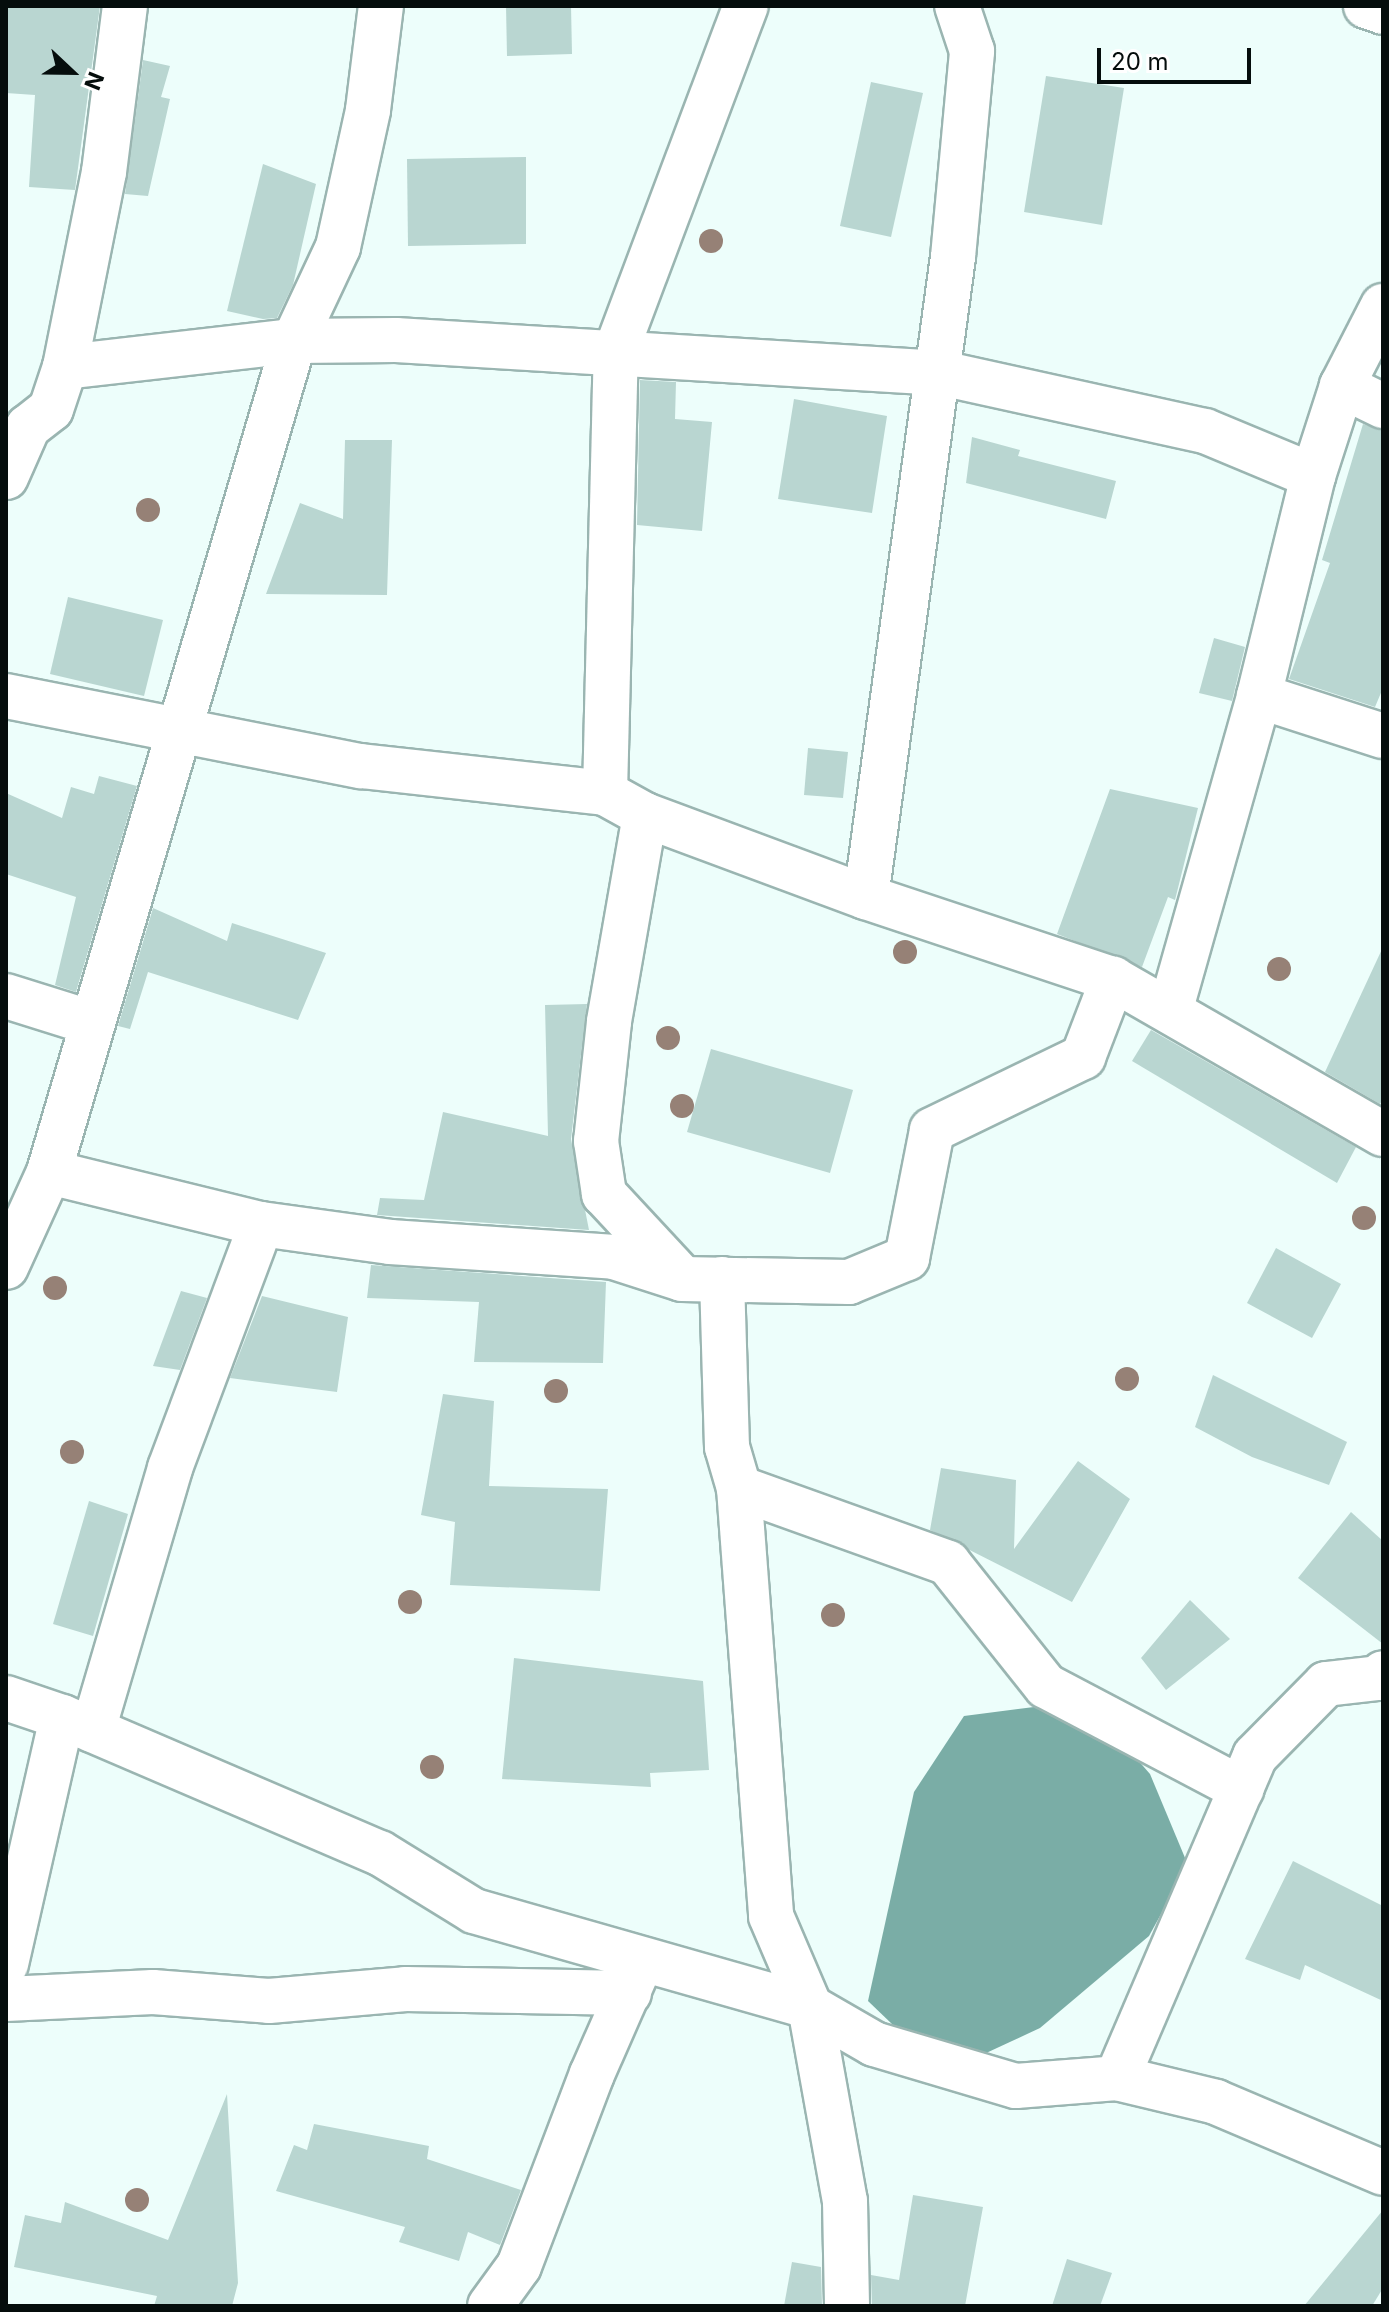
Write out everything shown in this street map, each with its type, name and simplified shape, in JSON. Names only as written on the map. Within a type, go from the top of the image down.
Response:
[{"type":"street","points":[[6,477],[17,426],[51,409],[65,367],[104,172],[125,6]]},
{"type":"street","points":[[6,1267],[49,1172],[294,341],[338,247],[368,110],[381,6]]},
{"type":"street","points":[[605,793],[616,351],[746,6]]},
{"type":"street","points":[[866,897],[941,373],[972,51],[957,6]]},
{"type":"street","points":[[1366,6],[1383,12]]},
{"type":"street","points":[[1171,1008],[1259,696],[1313,476],[1342,386],[1383,306]]},
{"type":"street","points":[[65,367],[294,341],[396,340],[941,373],[1205,431],[1313,476]]},
{"type":"street","points":[[1342,386],[1383,406]]},
{"type":"street","points":[[6,696],[361,766],[605,793],[645,815],[866,897],[1113,979],[1171,1008],[1383,1134]]},
{"type":"street","points":[[1259,696],[1383,736]]},
{"type":"street","points":[[645,815],[609,1022],[596,1141],[604,1194],[702,1279],[727,1447],[739,1488],[771,1916],[810,2007],[845,2201],[847,2306]]},
{"type":"street","points":[[49,1172],[261,1224],[390,1242],[614,1257],[702,1279],[849,1282],[907,1258],[932,1130],[1083,1057],[1113,979]]},
{"type":"street","points":[[6,996],[92,1023]]},
{"type":"street","points":[[6,1964],[78,1723],[261,1224]]},
{"type":"street","points":[[739,1488],[948,1563],[1046,1686],[1241,1789]]},
{"type":"street","points":[[1117,2078],[1255,1756],[1326,1684],[1379,1678],[1383,1673]]},
{"type":"street","points":[[6,1698],[78,1723],[380,1853],[474,1911],[636,1975],[810,2007],[874,2044],[1016,2086],[1117,2078],[1216,2102],[1383,2173]]},
{"type":"street","points":[[6,1999],[153,1992],[269,2001],[636,1975]]},
{"type":"street","points":[[490,2306],[519,2266],[592,2074],[636,1975]]},
{"type":"water","points":[[1042,1706],[1100,1717],[1150,1774],[1188,1865],[1149,1936],[1040,2028],[984,2054],[893,2025],[868,2001],[914,1792],[964,1716]]},
{"type":"building","points":[[6,6],[100,6],[75,190],[29,187],[35,95],[6,93]]},
{"type":"building","points":[[506,6],[571,6],[572,54],[507,56]]},
{"type":"building","points":[[143,60],[170,66],[161,97],[170,99],[148,196],[125,194]]},
{"type":"building","points":[[1046,76],[1124,88],[1102,225],[1024,212]]},
{"type":"building","points":[[871,82],[923,93],[891,237],[840,226]]},
{"type":"building","points":[[526,157],[526,244],[408,246],[407,159]]},
{"type":"building","points":[[263,164],[316,184],[293,285],[277,318],[263,319],[227,311]]},
{"type":"building","points":[[640,380],[676,382],[675,419],[712,422],[702,531],[637,525]]},
{"type":"building","points":[[794,399],[887,416],[872,513],[778,499]]},
{"type":"building","points":[[1363,424],[1383,431],[1383,688],[1375,707],[1289,679],[1330,563],[1322,560]]},
{"type":"building","points":[[972,437],[1020,450],[1018,456],[1116,481],[1106,519],[966,483]]},
{"type":"building","points":[[345,440],[392,440],[387,595],[266,594],[300,503],[343,519]]},
{"type":"building","points":[[68,597],[163,620],[144,696],[50,674]]},
{"type":"building","points":[[1214,638],[1245,647],[1232,701],[1199,693]]},
{"type":"building","points":[[808,748],[848,752],[843,798],[804,795]]},
{"type":"building","points":[[99,776],[137,786],[76,992],[55,985],[76,897],[6,874],[6,793],[62,818],[71,787],[94,794]]},
{"type":"building","points":[[1110,789],[1198,808],[1175,900],[1168,897],[1142,967],[1057,934]]},
{"type":"building","points":[[153,908],[227,941],[232,923],[326,953],[298,1020],[148,972],[130,1029],[118,1026]]},
{"type":"building","points":[[1383,947],[1383,1099],[1380,1104],[1325,1072]]},
{"type":"building","points":[[587,1004],[571,1139],[589,1230],[377,1215],[380,1198],[424,1200],[443,1112],[548,1136],[545,1005]]},
{"type":"building","points":[[1151,1030],[1356,1147],[1337,1183],[1132,1061]]},
{"type":"building","points":[[711,1049],[853,1090],[830,1173],[687,1132]]},
{"type":"building","points":[[1276,1248],[1341,1284],[1312,1338],[1247,1303]]},
{"type":"building","points":[[371,1265],[606,1282],[603,1363],[474,1362],[479,1302],[367,1298]]},
{"type":"building","points":[[181,1291],[207,1298],[180,1370],[153,1366]]},
{"type":"building","points":[[262,1296],[348,1317],[337,1392],[230,1378]]},
{"type":"building","points":[[1213,1375],[1347,1442],[1329,1485],[1252,1457],[1195,1427]]},
{"type":"building","points":[[443,1394],[494,1401],[489,1486],[608,1489],[600,1591],[450,1585],[455,1522],[421,1515]]},
{"type":"building","points":[[1078,1461],[1130,1499],[1072,1602],[930,1530],[941,1468],[1016,1480],[1014,1549]]},
{"type":"building","points":[[89,1501],[128,1514],[93,1636],[53,1624]]},
{"type":"building","points":[[1351,1512],[1383,1541],[1383,1644],[1298,1578]]},
{"type":"building","points":[[1190,1600],[1230,1639],[1166,1690],[1141,1658]]},
{"type":"building","points":[[514,1658],[703,1681],[709,1770],[650,1773],[651,1787],[502,1779]]},
{"type":"building","points":[[1293,1861],[1383,1906],[1383,2001],[1305,1965],[1300,1980],[1245,1959]]},
{"type":"building","points":[[227,2094],[238,2283],[232,2306],[154,2306],[157,2296],[14,2267],[25,2215],[61,2223],[65,2202],[168,2240]]},
{"type":"building","points":[[314,2124],[429,2146],[427,2159],[521,2190],[500,2245],[468,2232],[459,2261],[399,2242],[405,2227],[276,2191],[294,2145],[307,2150]]},
{"type":"building","points":[[913,2195],[983,2207],[965,2306],[872,2306],[871,2275],[899,2280]]},
{"type":"building","points":[[1383,2210],[1383,2288],[1372,2306],[1304,2306]]},
{"type":"building","points":[[1067,2259],[1112,2273],[1100,2306],[1052,2306]]},
{"type":"building","points":[[792,2262],[821,2267],[822,2306],[784,2306]]}]
